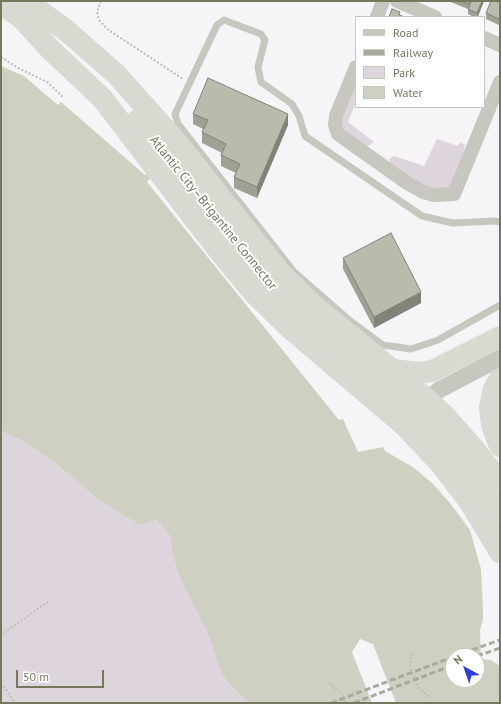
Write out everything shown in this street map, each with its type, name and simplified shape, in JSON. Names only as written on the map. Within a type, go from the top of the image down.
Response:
[{"type":"highway","name":"Atlantic City–Brigantine Connector","points":[[1,4],[23,9],[67,31],[116,74],[170,134],[282,275],[313,305],[429,401],[460,432],[500,482]]},
{"type":"highway","name":"Atlantic City–Brigantine Connector","points":[[23,9],[116,97],[159,145],[266,281],[314,327],[426,423],[470,472],[500,516]]},
{"type":"highway","points":[[23,9],[50,49],[106,102],[221,253],[254,292],[291,329],[403,424],[439,462],[460,488],[500,552]]},
{"type":"highway","points":[[393,370],[419,373],[432,371],[500,337]]},
{"type":"highway","points":[[500,379],[494,389],[490,407],[492,425],[500,446]]},
{"type":"street","points":[[377,16],[383,1]]},
{"type":"street","points":[[397,1],[433,16]]},
{"type":"street","points":[[485,38],[500,45]]},
{"type":"street","points":[[355,69],[336,116],[335,125],[338,134],[407,183],[423,192],[434,195],[454,194],[486,108],[500,82]]},
{"type":"street","points":[[403,424],[431,396],[500,358]]},
{"type":"lane","points":[[500,222],[453,223],[422,216],[305,136],[299,116],[292,104],[262,82],[258,67],[264,40],[261,34],[224,20],[217,26],[175,114],[178,124],[294,272],[349,320],[383,345],[411,349],[438,340],[500,305]]},
{"type":"path","points":[[101,1],[97,12],[99,20],[106,29],[190,84]]},
{"type":"path","points":[[1,57],[18,68],[47,82],[63,97]]},
{"type":"path","points":[[1,635],[49,601]]},
{"type":"path","points":[[412,654],[410,668],[418,687],[429,697]]},
{"type":"path","points":[[1,683],[15,703]]},
{"type":"path","points":[[329,683],[342,694],[346,703]]},
{"type":"green space","points":[[355,88],[355,104],[348,122],[374,142],[366,147],[357,143],[342,128],[341,123]]},
{"type":"green space","points":[[437,139],[458,146],[460,142],[465,145],[450,187],[446,189],[430,190],[391,165],[389,159],[394,156],[424,166]]},
{"type":"green space","points":[[1,431],[25,442],[56,464],[99,500],[139,525],[156,520],[160,523],[171,538],[172,553],[179,576],[209,637],[220,670],[227,682],[249,703],[1,703]]},
{"type":"water","points":[[1,66],[24,76],[58,105],[61,102],[145,175],[147,174],[151,177],[147,182],[339,420],[343,419],[358,452],[383,447],[385,451],[413,467],[433,484],[450,503],[470,530],[481,569],[483,619],[480,630],[481,648],[445,648],[445,688],[485,688],[485,659],[491,660],[500,666],[500,703],[249,703],[227,682],[220,670],[209,637],[179,576],[172,553],[171,538],[160,523],[156,520],[139,525],[99,500],[56,464],[25,442],[1,431]]},
{"type":"pier","points":[[360,639],[373,644],[396,703],[372,703],[352,652]]},
{"type":"building","points":[[462,1],[470,1],[468,4]]},
{"type":"building","points":[[471,1],[482,1],[477,13],[468,9]]},
{"type":"building","points":[[491,1],[500,1],[499,19],[486,13]]},
{"type":"building","points":[[392,9],[400,12],[399,15],[402,16],[389,16]]},
{"type":"building","points":[[208,78],[288,114],[257,187],[234,177],[240,164],[221,155],[226,144],[202,132],[208,120],[193,114]]},
{"type":"building","points":[[391,233],[421,292],[374,317],[343,258]]},
{"type":"railway","points":[[478,648],[500,640]]},
{"type":"railway","points":[[485,653],[500,648]]},
{"type":"railway","points":[[331,703],[445,660]]},
{"type":"railway","points":[[354,703],[445,668]]}]
